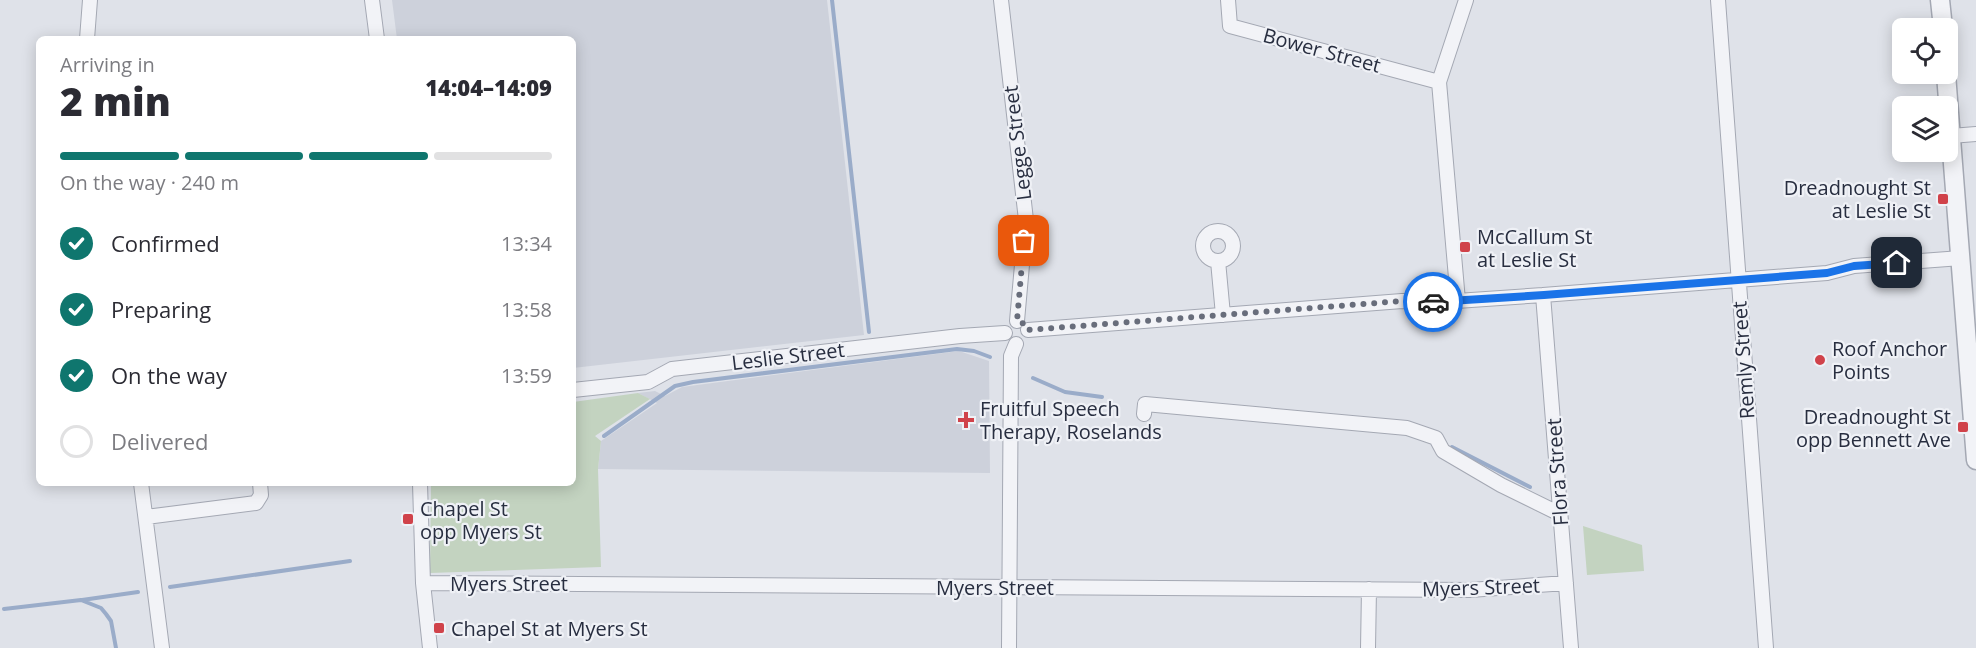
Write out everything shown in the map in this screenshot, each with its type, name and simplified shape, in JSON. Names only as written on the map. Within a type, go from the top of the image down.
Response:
[{"type":"street","points":[[87,36],[90,0]]},
{"type":"street","points":[[372,0],[377,36]]},
{"type":"street","name":"Legge Street","points":[[1001,0],[1026,220],[1023,326]]},
{"type":"street","name":"Bower Street","points":[[1228,0],[1230,26],[1439,82]]},
{"type":"street","points":[[1458,301],[1439,82],[1466,0]]},
{"type":"street","name":"Remly Street","points":[[1718,0],[1766,648]]},
{"type":"street","points":[[1940,0],[1941,18]]},
{"type":"street","points":[[1958,136],[1976,134]]},
{"type":"street","points":[[1954,162],[1961,258],[1972,351],[1976,460]]},
{"type":"street","points":[[1023,326],[1026,340],[1016,344],[1010,342],[1005,333],[1010,323],[1023,326],[1223,315],[1402,301],[1458,301],[1827,273],[1854,266],[1961,258]]},
{"type":"street","points":[[1218,261],[1223,315]]},
{"type":"street","name":"Flora Street","points":[[1544,295],[1571,648]]},
{"type":"street","name":"Leslie Street","points":[[576,390],[648,382],[672,369],[960,336],[1005,333]]},
{"type":"street","points":[[1009,648],[1011,356],[1016,344]]},
{"type":"street","points":[[1144,414],[1145,404],[1407,428],[1436,438],[1443,451],[1501,485],[1560,514]]},
{"type":"street","points":[[141,486],[162,648]]},
{"type":"street","points":[[146,517],[256,503],[261,495],[260,486]]},
{"type":"street","points":[[420,486],[423,583],[430,648]]},
{"type":"street","name":"Myers Street","points":[[423,583],[1470,590],[1566,583]]},
{"type":"street","points":[[1368,648],[1369,589]]},
{"type":"shaded area","points":[[392,0],[827,0],[864,335],[576,368],[576,36],[397,36]]},
{"type":"shaded area","points":[[959,351],[989,361],[990,473],[598,469],[601,441],[657,403],[638,393],[655,391],[665,396],[682,387]]},
{"type":"green space","points":[[638,393],[650,399],[595,436],[601,441],[598,469],[601,567],[430,573],[431,486],[576,486],[576,402]]},
{"type":"green space","points":[[1583,526],[1642,545],[1644,571],[1587,575]]},
{"type":"waterway","points":[[832,0],[869,332]]},
{"type":"waterway","points":[[604,436],[675,386],[693,382],[957,349],[974,351],[990,357]]},
{"type":"waterway","points":[[1033,378],[1065,392],[1102,397]]},
{"type":"waterway","points":[[1452,447],[1530,487]]},
{"type":"waterway","points":[[170,587],[350,561]]},
{"type":"waterway","points":[[82,600],[138,592]]},
{"type":"waterway","points":[[4,609],[81,600],[101,608],[106,614],[111,621],[116,648]]},
{"type":"way so far","points":[[1024,241],[1017,321],[1025,324],[1028,330],[1402,301],[1433,302]]},
{"type":"place","name":"Dreadnought St at Leslie St","points":[[1943,199]]},
{"type":"place","name":"McCallum St at Leslie St","points":[[1465,247]]},
{"type":"place","name":"Roof Anchor Points","points":[[1820,360]]},
{"type":"place","name":"Fruitful Speech Therapy, Roselands","points":[[966,420]]},
{"type":"place","name":"Dreadnought St opp Bennett Ave","points":[[1963,427]]},
{"type":"place","name":"Chapel St opp Myers St","points":[[408,519]]},
{"type":"place","name":"Chapel St at Myers St","points":[[439,628]]},
{"type":"route","points":[[1433,302],[1827,273],[1854,266],[1897,263]]}]
